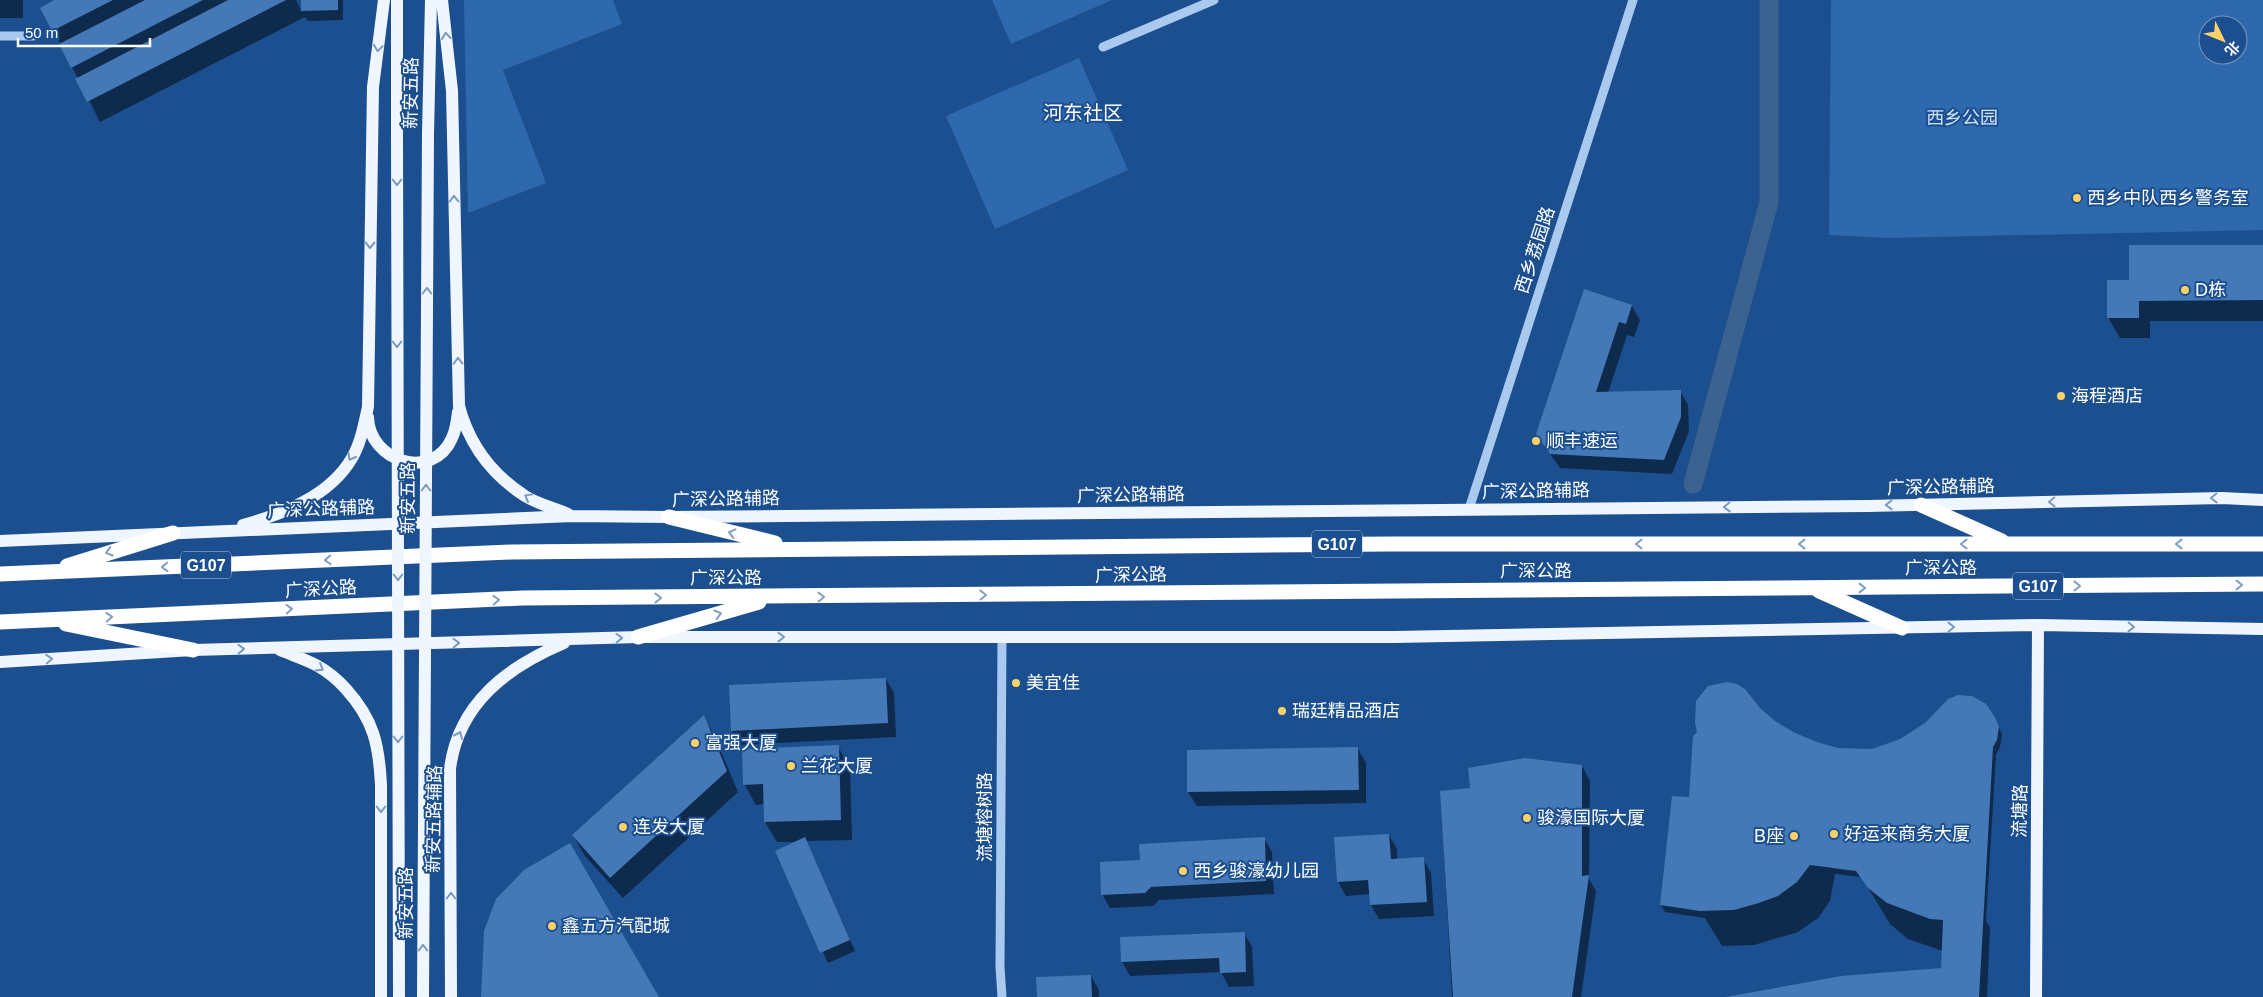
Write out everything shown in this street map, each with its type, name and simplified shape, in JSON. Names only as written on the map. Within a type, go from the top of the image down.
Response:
[{"type":"highway","points":[[1921,504],[2008,544]]},
{"type":"highway","points":[[669,517],[796,549]]},
{"type":"highway","points":[[47,572],[173,533]]},
{"type":"highway","name":"广深公路","points":[[0,574],[512,552],[1390,544],[2263,544]]},
{"type":"highway","name":"广深公路","points":[[0,622],[522,598],[2263,584]]},
{"type":"highway","points":[[1813,588],[1902,628]]},
{"type":"highway","points":[[638,637],[778,597]]},
{"type":"highway","points":[[43,620],[193,650]]},
{"type":"main road","points":[[384,0],[373,87],[368,420],[371,435],[380,448],[392,457],[406,462],[422,462],[436,456],[445,449],[452,438],[458,406],[452,90],[442,0]]},
{"type":"main road","name":"新安五路","points":[[397,0],[399,997]]},
{"type":"main road","name":"新安五路","points":[[423,997],[428,134],[431,0]]},
{"type":"main road","points":[[458,406],[473,444],[491,468],[526,497],[572,516]]},
{"type":"main road","points":[[221,531],[279,515],[315,495],[336,478],[352,458],[362,432],[368,407]]},
{"type":"main road","name":"广深公路辅路","points":[[0,541],[572,516],[669,517],[1469,509],[1921,504],[2222,498],[2263,500]]},
{"type":"main road","points":[[0,662],[193,650],[638,637],[1395,637],[2038,625],[2263,629]]},
{"type":"main road","name":"流塘路","points":[[2036,997],[2038,625]]},
{"type":"main road","name":"新安五路辅路","points":[[451,997],[450,769],[452,749],[466,721],[491,688],[518,666],[540,653],[572,639]]},
{"type":"main road","points":[[276,648],[318,666],[339,682],[359,703],[371,724],[379,754],[381,785],[381,997]]},
{"type":"street","points":[[1103,47],[1214,0]]},
{"type":"street","name":"西乡荔园路","points":[[1469,509],[1633,0]]},
{"type":"street","points":[[0,36],[33,36]]},
{"type":"street","name":"流塘榕树路","points":[[1002,637],[1000,957],[1002,997]]},
{"type":"green space","points":[[464,0],[613,0],[622,24],[503,70],[546,183],[468,213]]},
{"type":"green space","points":[[992,0],[1112,0],[1011,44]]},
{"type":"green space","name":"西乡公园","points":[[1831,0],[2263,0],[2263,230],[1887,238],[1829,235]]},
{"type":"green space","points":[[1079,58],[1128,170],[995,229],[946,116]]},
{"type":"building","points":[[54,0],[113,0],[52,31],[40,8]]},
{"type":"building","points":[[145,0],[203,0],[71,68],[59,44]]},
{"type":"building","points":[[228,0],[286,0],[87,102],[75,79]]},
{"type":"building","points":[[301,0],[338,0],[338,10],[301,11]]},
{"type":"building","name":"D栋","points":[[2129,245],[2263,245],[2263,300],[2139,301],[2139,318],[2107,318],[2107,280],[2129,280]]},
{"type":"building","points":[[1584,289],[1632,305],[1626,324],[1619,322],[1596,392],[1681,390],[1681,417],[1664,460],[1550,454],[1536,434]]},
{"type":"building","points":[[886,678],[888,723],[731,731],[729,685]]},
{"type":"building","points":[[1727,682],[1737,684],[1745,689],[1760,708],[1775,721],[1795,733],[1838,748],[1872,749],[1900,739],[1925,723],[1948,699],[1958,695],[1972,696],[1986,704],[1999,727],[1997,740],[1993,747],[1979,997],[1726,997],[1841,976],[1941,968],[1943,920],[1930,919],[1887,903],[1868,888],[1856,871],[1810,865],[1797,882],[1778,896],[1734,910],[1700,911],[1660,905],[1672,796],[1689,797],[1693,736],[1697,732],[1695,723],[1696,701],[1708,686]]},
{"type":"building","points":[[704,715],[727,771],[610,878],[572,835]]},
{"type":"building","name":"兰花大厦","points":[[839,745],[841,820],[764,822],[763,784],[743,785],[742,749]]},
{"type":"building","points":[[1358,747],[1359,790],[1187,792],[1187,750]]},
{"type":"building","points":[[1525,758],[1582,765],[1582,876],[1589,875],[1572,997],[1453,997],[1440,791],[1470,788],[1468,768]]},
{"type":"building","points":[[1389,834],[1391,859],[1424,857],[1427,902],[1370,905],[1368,880],[1337,882],[1334,837]]},
{"type":"building","points":[[805,837],[850,940],[820,953],[775,851]]},
{"type":"building","name":"西乡骏濠幼儿园","points":[[1265,837],[1266,881],[1151,887],[1145,893],[1101,895],[1100,862],[1140,860],[1139,844]]},
{"type":"building","name":"鑫五方汽配城","points":[[570,843],[659,997],[481,997],[484,931],[496,899],[524,870]]},
{"type":"building","points":[[1245,932],[1246,972],[1220,973],[1219,958],[1121,962],[1120,937]]},
{"type":"building","points":[[1091,975],[1092,997],[1037,997],[1036,977]]},
{"type":"waterway","points":[[1693,484],[1769,202],[1769,0]]},
{"type":"place","name":"西乡中队西乡警务室","points":[[2077,198]]},
{"type":"place","name":"D栋","points":[[2185,290]]},
{"type":"place","name":"海程酒店","points":[[2061,396]]},
{"type":"place","name":"顺丰速运","points":[[1536,441]]},
{"type":"place","name":"美宜佳","points":[[1016,683]]},
{"type":"place","name":"瑞廷精品酒店","points":[[1282,711]]},
{"type":"place","name":"富强大厦","points":[[695,743]]},
{"type":"place","name":"兰花大厦","points":[[791,766]]},
{"type":"place","name":"骏濠国际大厦","points":[[1527,818]]},
{"type":"place","name":"连发大厦","points":[[623,827]]},
{"type":"place","name":"好运来商务大厦","points":[[1834,834]]},
{"type":"place","name":"B座","points":[[1794,836]]},
{"type":"place","name":"西乡骏濠幼儿园","points":[[1183,871]]},
{"type":"place","name":"鑫五方汽配城","points":[[552,926]]},
{"type":"district","name":"河东社区","points":[[1083,113]]}]
